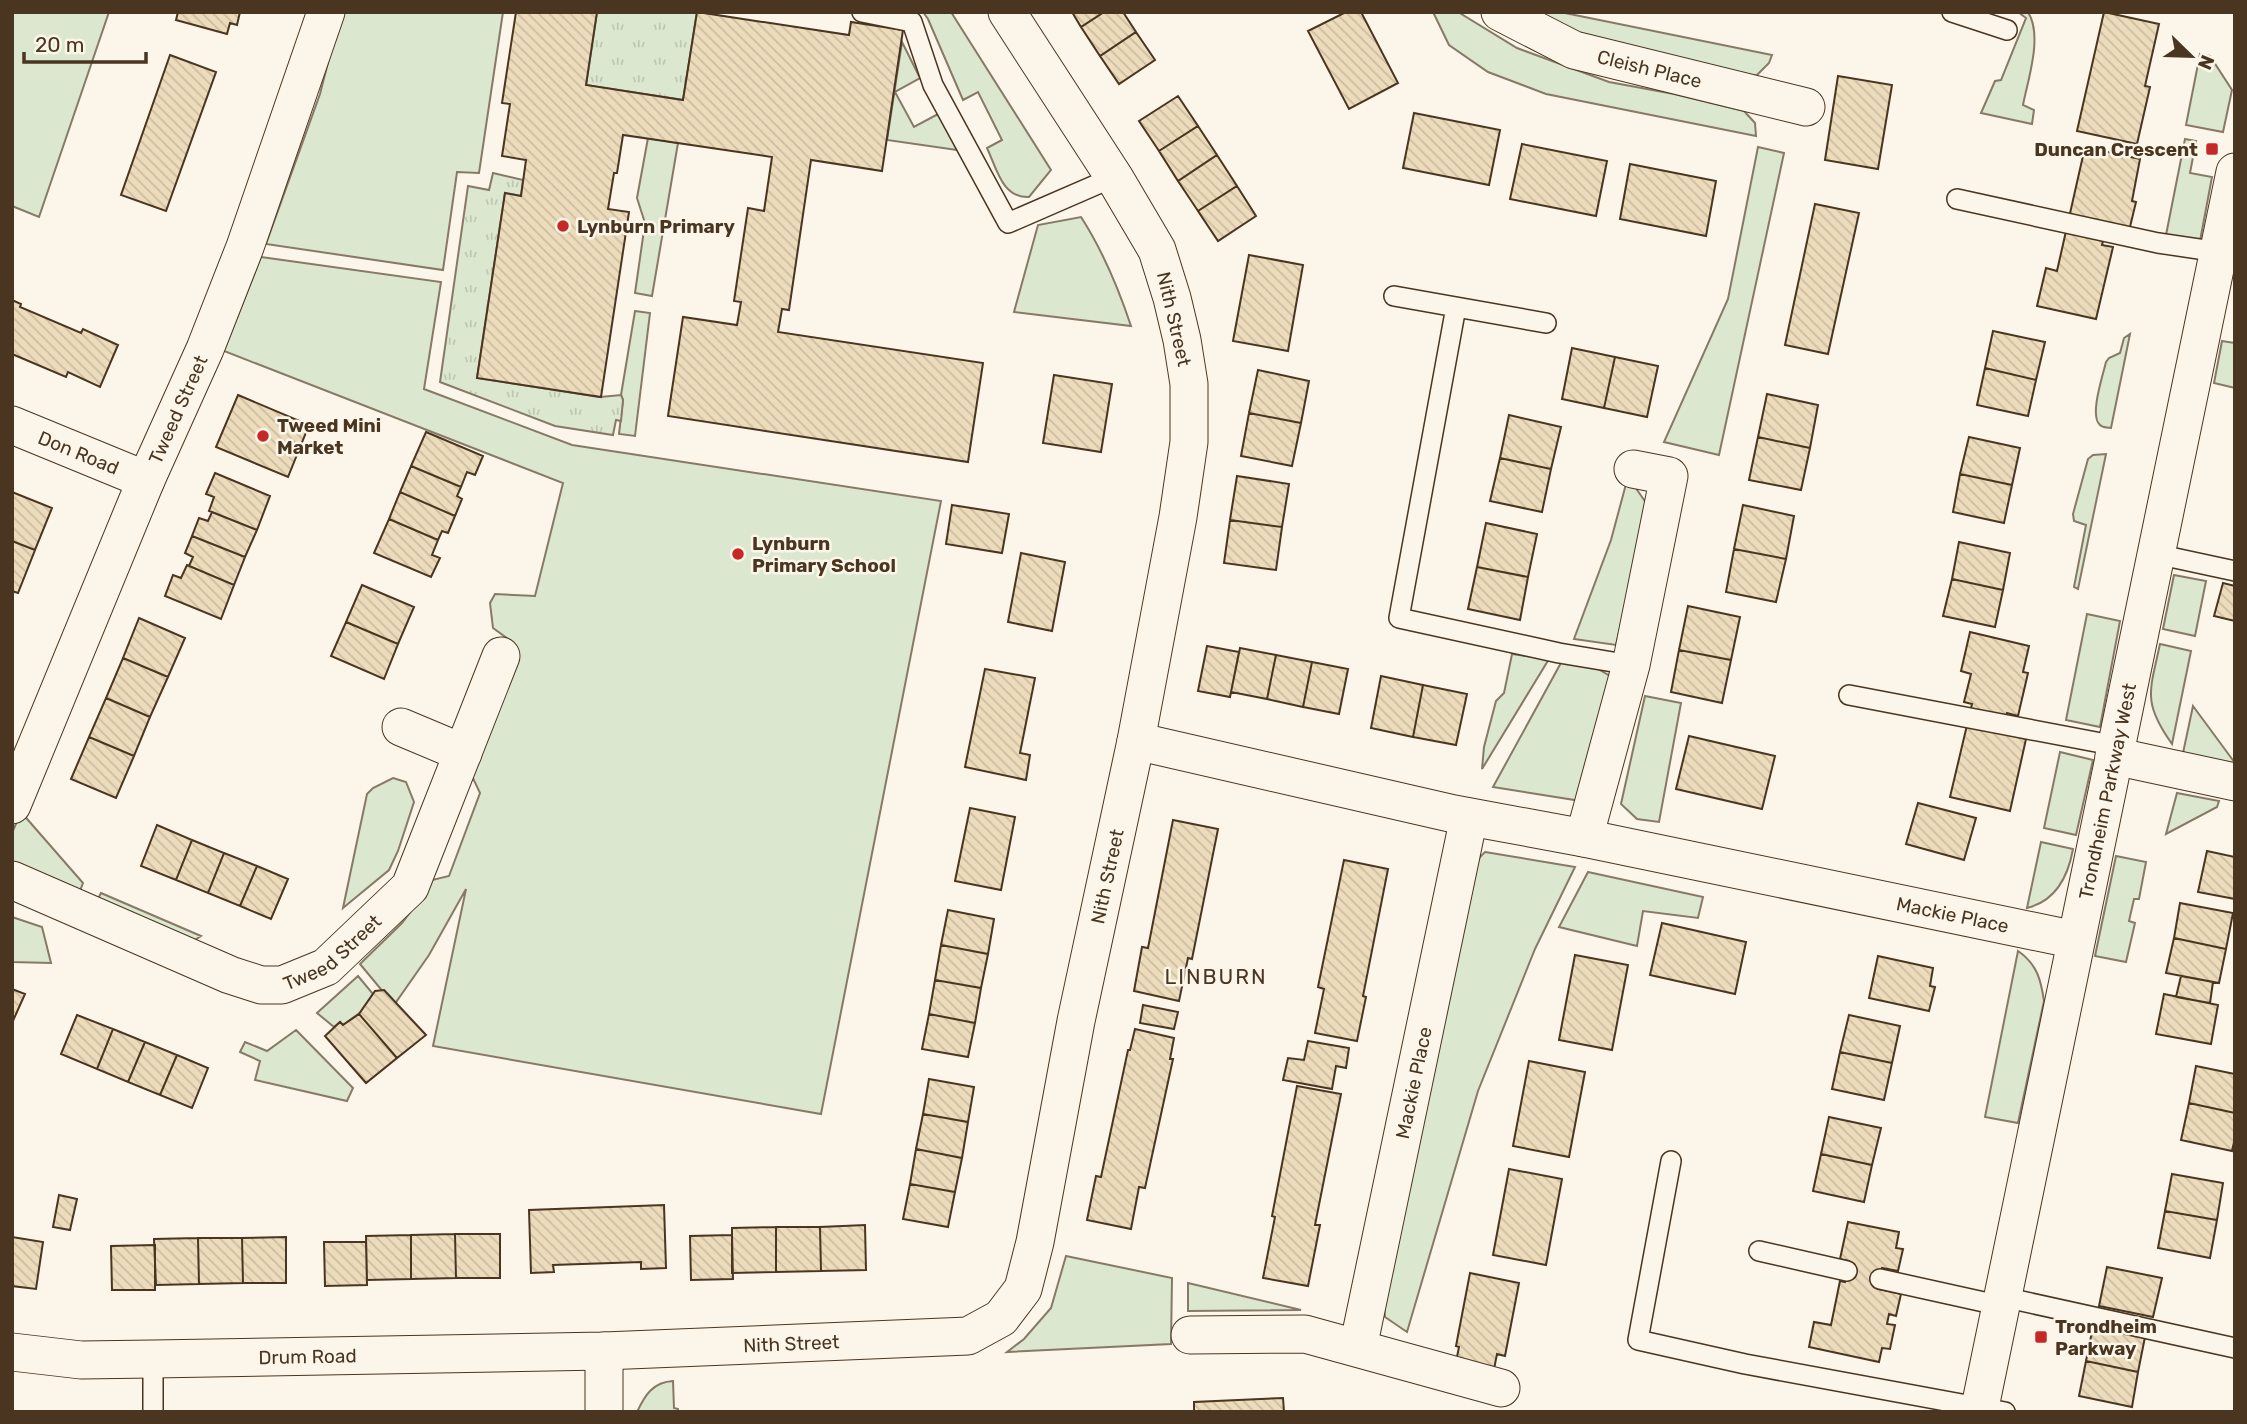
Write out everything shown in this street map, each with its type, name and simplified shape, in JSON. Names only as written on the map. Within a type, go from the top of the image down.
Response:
[{"type":"street","name":"Tweed Street","points":[[13,802],[246,247],[326,12]]},
{"type":"street","name":"Nith Street","points":[[604,1351],[968,1336],[1001,1318],[1023,1289],[1035,1242],[1076,1021],[1136,741],[1178,517],[1189,442],[1189,384],[1172,298],[1157,250],[1114,177],[1007,12]]},
{"type":"street","name":"Cleish Place","points":[[1500,12],[1574,50],[1806,107]]},
{"type":"street","name":"Trondheim Parkway West","points":[[1988,1410],[2002,1301],[2233,184]]},
{"type":"street","name":"Don Road","points":[[12,425],[146,480]]},
{"type":"street","points":[[1584,838],[1683,479],[1633,469]]},
{"type":"street","name":"Tweed Street","points":[[12,880],[230,975],[261,985],[282,985],[326,967],[410,887],[501,656]]},
{"type":"street","points":[[401,727],[463,753]]},
{"type":"street","name":"Mackie Place","points":[[1136,741],[1469,817],[1584,838],[2076,940]]},
{"type":"street","points":[[2115,751],[2235,782]]},
{"type":"street","name":"Mackie Place","points":[[1358,1348],[1469,817]]},
{"type":"street","points":[[1190,1335],[1305,1334],[1501,1388]]},
{"type":"street","points":[[604,1351],[604,1412]]},
{"type":"street","name":"Drum Road","points":[[12,1352],[81,1360],[604,1351]]},
{"type":"lane","points":[[862,12],[912,22],[933,85],[1008,223],[1114,177]]},
{"type":"lane","points":[[1952,12],[2007,30]]},
{"type":"lane","points":[[1956,199],[2158,243],[2219,252]]},
{"type":"lane","points":[[1394,296],[1546,323]]},
{"type":"lane","points":[[1456,307],[1399,618],[1559,653],[1631,665]]},
{"type":"lane","points":[[2156,554],[2235,571]]},
{"type":"lane","points":[[1849,695],[2115,751]]},
{"type":"lane","points":[[1671,1161],[1638,1340],[1745,1364],[1988,1410]]},
{"type":"lane","points":[[1759,1251],[1847,1271]]},
{"type":"lane","points":[[1880,1279],[2235,1348]]},
{"type":"lane","points":[[153,1359],[153,1412]]},
{"type":"green space","points":[[12,12],[109,12],[39,217],[12,206]]},
{"type":"green space","points":[[341,12],[503,12],[479,173],[457,172],[443,270],[266,244],[320,94]]},
{"type":"green space","points":[[597,12],[697,12],[683,100],[586,85]]},
{"type":"green space","points":[[923,12],[951,12],[1051,170],[1029,197],[1012,193],[1002,181],[987,148],[1002,140],[978,92],[963,100]]},
{"type":"green space","points":[[1433,12],[1458,12],[1517,48],[1609,82],[1744,111],[1755,123],[1756,136],[1546,94],[1488,72],[1449,45]]},
{"type":"green space","points":[[1524,12],[1560,12],[1772,55],[1769,63],[1757,75],[1742,76],[1580,39]]},
{"type":"green space","points":[[2018,12],[2028,12],[2034,33],[2033,58],[2023,105],[2034,110],[2032,124],[1981,113],[1995,81],[2001,80],[2026,18]]},
{"type":"green space","points":[[902,42],[920,78],[895,92],[914,127],[940,113],[957,150],[887,140]]},
{"type":"green space","points":[[2200,54],[2210,56],[2232,90],[2223,132],[2186,125]]},
{"type":"green space","points":[[648,138],[678,143],[652,296],[635,293],[645,223],[637,198]]},
{"type":"green space","points":[[2185,139],[2196,141],[2190,173],[2212,177],[2200,241],[2166,235]]},
{"type":"green space","points":[[1758,147],[1784,153],[1719,455],[1664,442],[1728,299]]},
{"type":"green space","points":[[493,173],[523,180],[521,196],[505,193],[477,378],[600,397],[621,395],[621,421],[616,420],[613,435],[555,426],[440,382],[468,186],[489,190]]},
{"type":"green space","points":[[1081,217],[1109,270],[1131,326],[1014,312],[1038,225]]},
{"type":"green space","points":[[261,257],[441,282],[424,389],[572,445],[941,501],[821,1114],[433,1046],[466,889],[429,955],[394,1005],[360,964],[402,923],[415,906],[428,881],[449,876],[480,793],[470,772],[512,648],[508,639],[493,628],[490,603],[495,594],[535,596],[563,483],[224,351]]},
{"type":"green space","points":[[635,311],[650,313],[635,436],[619,434],[623,400],[621,395]]},
{"type":"green space","points":[[2130,334],[2111,428],[2103,427],[2097,420],[2096,413],[2106,362],[2120,353],[2124,338]]},
{"type":"green space","points":[[2222,341],[2235,343],[2235,388],[2214,383]]},
{"type":"green space","points":[[2106,454],[2078,589],[2074,587],[2086,525],[2074,521],[2073,514],[2088,459],[2093,455]]},
{"type":"green space","points":[[1626,484],[1635,487],[1649,507],[1616,645],[1574,639],[1611,540]]},
{"type":"green space","points":[[2174,575],[2206,581],[2195,636],[2163,629]]},
{"type":"green space","points":[[2087,614],[2120,621],[2100,727],[2066,720]]},
{"type":"green space","points":[[2160,644],[2191,651],[2172,744],[2162,730],[2152,706],[2151,685]]},
{"type":"green space","points":[[1512,654],[1549,659],[1482,769],[1484,747],[1496,701],[1504,693]]},
{"type":"green space","points":[[1562,661],[1598,669],[1610,676],[1581,801],[1493,787]]},
{"type":"green space","points":[[1645,696],[1681,703],[1659,822],[1637,819],[1621,804]]},
{"type":"green space","points":[[2193,706],[2235,763],[2235,765],[2183,753]]},
{"type":"green space","points":[[2060,752],[2093,760],[2076,835],[2044,828]]},
{"type":"green space","points":[[393,778],[406,782],[414,802],[398,851],[389,870],[343,908],[367,794]]},
{"type":"green space","points":[[2177,793],[2219,801],[2217,807],[2166,834]]},
{"type":"green space","points":[[21,812],[83,883],[76,901],[12,875],[12,833]]},
{"type":"green space","points":[[2041,842],[2073,849],[2064,878],[2053,894],[2027,908]]},
{"type":"green space","points":[[1485,852],[1575,867],[1535,949],[1478,1091],[1407,1332],[1385,1317],[1383,1295],[1473,873]]},
{"type":"green space","points":[[2116,856],[2146,862],[2139,899],[2134,899],[2129,921],[2135,923],[2126,962],[2095,956]]},
{"type":"green space","points":[[1588,872],[1703,897],[1698,918],[1643,911],[1637,946],[1559,927]]},
{"type":"green space","points":[[101,893],[201,936],[184,947],[93,908]]},
{"type":"green space","points":[[12,917],[42,927],[51,963],[12,962]]},
{"type":"green space","points":[[2018,951],[2030,961],[2037,973],[2044,1001],[2018,1123],[1985,1117]]},
{"type":"green space","points":[[358,976],[373,994],[361,1012],[343,1025],[340,1022],[334,1027],[317,1013]]},
{"type":"green space","points":[[296,1030],[353,1088],[347,1101],[255,1080],[260,1061],[240,1052],[245,1042],[267,1051]]},
{"type":"green space","points":[[1066,1256],[1172,1278],[1171,1344],[1007,1352],[1024,1339],[1051,1308]]},
{"type":"green space","points":[[1188,1283],[1301,1310],[1188,1311]]},
{"type":"green space","points":[[673,1381],[674,1408],[678,1409],[678,1412],[637,1412],[650,1390]]},
{"type":"building","points":[[178,12],[240,12],[237,25],[230,23],[227,34],[176,20]]},
{"type":"building","name":"Lynburn Primary","points":[[516,12],[597,12],[586,85],[683,100],[697,12],[849,35],[851,22],[903,30],[882,171],[811,160],[789,310],[782,309],[778,332],[983,363],[968,462],[668,416],[683,317],[737,325],[741,302],[734,301],[748,208],[764,211],[772,157],[623,135],[608,209],[629,212],[601,397],[477,378],[505,193],[521,196],[526,160],[502,156],[510,104],[502,103]]},
{"type":"building","points":[[1072,12],[1104,12],[1081,27]]},
{"type":"building","points":[[1104,12],[1123,12],[1136,32],[1100,56],[1081,27]]},
{"type":"building","points":[[1346,12],[1361,12],[1398,83],[1349,109],[1308,31]]},
{"type":"building","points":[[2104,12],[2159,24],[2145,86],[2150,87],[2137,144],[2077,131]]},
{"type":"building","points":[[1136,32],[1155,60],[1119,84],[1100,56]]},
{"type":"building","points":[[170,55],[216,72],[166,211],[121,195]]},
{"type":"building","points":[[1838,76],[1892,85],[1878,169],[1825,160]]},
{"type":"building","points":[[1178,96],[1198,126],[1159,151],[1139,121]]},
{"type":"building","points":[[1414,113],[1500,130],[1489,185],[1403,168]]},
{"type":"building","points":[[1198,126],[1217,155],[1178,181],[1159,151]]},
{"type":"building","points":[[1522,144],[1607,161],[1596,216],[1510,199]]},
{"type":"building","points":[[2085,147],[2140,159],[2132,201],[2136,202],[2129,231],[2107,226],[2102,245],[2113,247],[2096,319],[2037,306],[2046,268],[2057,271]]},
{"type":"building","points":[[1217,155],[1237,186],[1198,211],[1178,181]]},
{"type":"building","points":[[1630,164],[1716,181],[1706,236],[1620,219]]},
{"type":"building","points":[[1237,186],[1256,216],[1218,241],[1198,211]]},
{"type":"building","points":[[1815,204],[1859,213],[1828,354],[1785,345]]},
{"type":"building","points":[[1249,255],[1303,265],[1288,351],[1233,341]]},
{"type":"building","points":[[12,300],[21,304],[20,307],[81,333],[83,329],[118,345],[100,387],[68,372],[66,377],[12,354]]},
{"type":"building","points":[[1993,331],[2045,342],[2036,380],[1985,368]]},
{"type":"building","points":[[1572,348],[1615,357],[1604,408],[1562,399]]},
{"type":"building","points":[[1615,357],[1658,366],[1647,417],[1604,408]]},
{"type":"building","points":[[1985,368],[2036,380],[2028,416],[1977,405]]},
{"type":"building","points":[[1258,370],[1309,381],[1301,423],[1249,413]]},
{"type":"building","points":[[1054,375],[1112,384],[1101,452],[1043,443]]},
{"type":"building","points":[[1767,394],[1818,405],[1810,448],[1758,437]]},
{"type":"building","name":"Tweed Mini Market","points":[[238,395],[309,425],[288,477],[216,447]]},
{"type":"building","points":[[1249,413],[1301,423],[1292,466],[1241,456]]},
{"type":"building","points":[[1509,415],[1561,427],[1551,469],[1500,458]]},
{"type":"building","points":[[426,432],[483,456],[475,475],[467,472],[461,487],[411,466]]},
{"type":"building","points":[[1758,437],[1810,448],[1801,490],[1749,480]]},
{"type":"building","points":[[1969,437],[2020,448],[2012,485],[1960,474]]},
{"type":"building","points":[[1500,458],[1551,469],[1542,512],[1490,501]]},
{"type":"building","points":[[411,466],[461,487],[457,496],[462,499],[455,516],[400,492]]},
{"type":"building","points":[[215,473],[270,496],[257,530],[209,511],[214,497],[206,494]]},
{"type":"building","points":[[1960,474],[2012,485],[2004,523],[1953,512]]},
{"type":"building","points":[[1237,476],[1289,484],[1282,527],[1230,520]]},
{"type":"building","points":[[12,492],[52,508],[35,550],[12,541]]},
{"type":"building","points":[[400,492],[455,516],[448,533],[442,531],[438,540],[389,519]]},
{"type":"building","points":[[952,505],[1009,514],[1002,553],[946,544]]},
{"type":"building","points":[[1743,505],[1794,516],[1786,559],[1734,549]]},
{"type":"building","points":[[212,512],[257,530],[245,557],[192,536],[199,518],[208,521]]},
{"type":"building","points":[[389,519],[438,540],[432,555],[440,558],[431,577],[374,553]]},
{"type":"building","points":[[1230,520],[1282,527],[1276,570],[1224,563]]},
{"type":"building","points":[[1486,523],[1537,534],[1528,577],[1477,567]]},
{"type":"building","points":[[192,536],[245,557],[234,585],[189,566],[193,557],[185,553]]},
{"type":"building","points":[[12,541],[35,550],[18,593],[12,591]]},
{"type":"building","points":[[1959,542],[2010,553],[2003,590],[1952,579]]},
{"type":"building","points":[[1734,549],[1786,559],[1776,602],[1726,592]]},
{"type":"building","points":[[1021,553],[1065,562],[1052,631],[1008,622]]},
{"type":"building","points":[[187,565],[234,585],[221,619],[165,596],[173,575],[181,578]]},
{"type":"building","points":[[1477,567],[1528,577],[1520,620],[1468,609]]},
{"type":"building","points":[[1952,579],[2003,590],[1995,627],[1943,616]]},
{"type":"building","points":[[2223,583],[2235,586],[2235,621],[2214,616]]},
{"type":"building","points":[[362,585],[414,607],[398,644],[346,622]]},
{"type":"building","points":[[1688,606],[1740,617],[1731,660],[1679,650]]},
{"type":"building","points":[[139,618],[185,638],[168,677],[123,658]]},
{"type":"building","points":[[346,622],[398,644],[384,679],[331,656]]},
{"type":"building","points":[[1970,632],[2029,646],[2023,672],[2028,673],[2018,716],[2007,713],[2003,733],[2026,739],[2010,811],[1950,797],[1972,704],[1964,702],[1971,674],[1961,671]]},
{"type":"building","points":[[1207,646],[1239,652],[1230,697],[1198,691]]},
{"type":"building","points":[[1240,648],[1276,655],[1267,699],[1231,692]]},
{"type":"building","points":[[1679,650],[1731,660],[1722,703],[1671,692]]},
{"type":"building","points":[[1276,655],[1312,662],[1303,707],[1267,699]]},
{"type":"building","points":[[123,658],[168,677],[150,717],[106,698]]},
{"type":"building","points":[[1312,662],[1348,669],[1339,714],[1303,707]]},
{"type":"building","points":[[985,669],[1035,678],[1020,753],[1030,755],[1026,780],[965,767]]},
{"type":"building","points":[[1381,676],[1423,685],[1413,737],[1371,728]]},
{"type":"building","points":[[1423,685],[1467,694],[1456,745],[1413,737]]},
{"type":"building","points":[[106,698],[150,717],[134,756],[89,737]]},
{"type":"building","points":[[1689,736],[1775,756],[1762,809],[1676,789]]},
{"type":"building","points":[[89,737],[134,756],[116,798],[71,779]]},
{"type":"building","points":[[1918,803],[1976,818],[1964,860],[1906,844]]},
{"type":"building","points":[[970,808],[1015,817],[1001,890],[955,881]]},
{"type":"building","points":[[1173,820],[1218,829],[1192,959],[1188,958],[1179,1001],[1134,991],[1142,947],[1148,948]]},
{"type":"building","points":[[157,825],[192,840],[176,880],[141,866]]},
{"type":"building","points":[[192,840],[224,853],[208,893],[176,880]]},
{"type":"building","points":[[2207,851],[2235,857],[2235,899],[2198,892]]},
{"type":"building","points":[[224,853],[257,866],[240,906],[208,893]]},
{"type":"building","points":[[1344,860],[1388,869],[1357,1041],[1315,1033],[1324,989],[1318,987]]},
{"type":"building","points":[[257,866],[288,879],[271,919],[240,906]]},
{"type":"building","points":[[2180,903],[2233,913],[2226,949],[2174,938]]},
{"type":"building","points":[[948,910],[994,919],[988,954],[941,945]]},
{"type":"building","points":[[1662,923],[1746,942],[1735,994],[1650,975]]},
{"type":"building","points":[[2174,938],[2226,949],[2219,983],[2166,973]]},
{"type":"building","points":[[941,945],[988,954],[981,988],[935,980]]},
{"type":"building","points":[[1575,955],[1628,965],[1612,1050],[1559,1040]]},
{"type":"building","points":[[1878,956],[1933,968],[1930,986],[1935,987],[1929,1011],[1869,998]]},
{"type":"building","points":[[2181,976],[2213,982],[2210,1003],[2176,997]]},
{"type":"building","points":[[935,980],[981,988],[975,1023],[929,1014]]},
{"type":"building","points":[[12,989],[25,994],[12,1023]]},
{"type":"building","points":[[384,990],[426,1035],[397,1058],[359,1014],[375,991]]},
{"type":"building","points":[[2164,994],[2218,1005],[2211,1044],[2156,1034]]},
{"type":"building","points":[[1143,1005],[1178,1012],[1174,1029],[1140,1023]]},
{"type":"building","points":[[359,1014],[397,1058],[366,1083],[325,1036],[340,1022],[343,1025]]},
{"type":"building","points":[[929,1014],[975,1023],[968,1057],[922,1049]]},
{"type":"building","points":[[77,1015],[113,1029],[97,1069],[61,1054]]},
{"type":"building","points":[[1849,1015],[1900,1026],[1892,1063],[1840,1052]]},
{"type":"building","points":[[113,1029],[145,1042],[128,1082],[97,1069]]},
{"type":"building","points":[[1135,1029],[1174,1038],[1170,1059],[1173,1059],[1145,1188],[1139,1187],[1131,1229],[1087,1220],[1096,1176],[1101,1177],[1128,1050]]},
{"type":"building","points":[[1308,1041],[1349,1048],[1346,1068],[1336,1066],[1332,1089],[1283,1080],[1288,1058],[1304,1060]]},
{"type":"building","points":[[145,1042],[177,1055],[160,1095],[128,1082]]},
{"type":"building","points":[[1840,1052],[1892,1063],[1884,1100],[1832,1089]]},
{"type":"building","points":[[177,1055],[208,1068],[192,1108],[160,1095]]},
{"type":"building","points":[[1529,1061],[1585,1072],[1569,1157],[1513,1146]]},
{"type":"building","points":[[2196,1066],[2235,1074],[2235,1113],[2189,1103]]},
{"type":"building","points":[[929,1079],[974,1087],[968,1122],[923,1114]]},
{"type":"building","points":[[1297,1086],[1341,1094],[1315,1225],[1320,1225],[1308,1286],[1263,1278]]},
{"type":"building","points":[[2189,1103],[2235,1113],[2232,1151],[2181,1140]]},
{"type":"building","points":[[923,1114],[968,1122],[962,1158],[916,1149]]},
{"type":"building","points":[[1829,1117],[1881,1128],[1872,1165],[1821,1154]]},
{"type":"building","points":[[916,1149],[962,1158],[955,1192],[910,1184]]},
{"type":"building","points":[[1821,1154],[1872,1165],[1864,1202],[1813,1191]]},
{"type":"building","points":[[1509,1169],[1562,1179],[1546,1265],[1493,1255]]},
{"type":"building","points":[[2172,1174],[2223,1183],[2217,1220],[2165,1211]]},
{"type":"building","points":[[910,1184],[955,1192],[948,1227],[903,1219]]},
{"type":"building","points":[[59,1195],[77,1199],[70,1230],[53,1227]]},
{"type":"building","points":[[664,1205],[666,1268],[641,1269],[641,1262],[553,1265],[554,1272],[531,1273],[529,1210]]},
{"type":"building","points":[[2165,1211],[2217,1220],[2210,1258],[2158,1248]]},
{"type":"building","points":[[1848,1222],[1899,1232],[1896,1248],[1903,1249],[1898,1271],[1882,1268],[1878,1289],[1901,1294],[1896,1316],[1889,1314],[1887,1324],[1895,1325],[1890,1349],[1882,1348],[1879,1362],[1809,1347],[1814,1322],[1831,1325],[1840,1281],[1845,1282],[1849,1261],[1840,1259]]},
{"type":"building","points":[[865,1225],[866,1270],[821,1271],[820,1227]]},
{"type":"building","points":[[776,1227],[820,1227],[821,1271],[776,1272]]},
{"type":"building","points":[[776,1227],[776,1272],[732,1273],[732,1228]]},
{"type":"building","points":[[455,1234],[500,1234],[500,1278],[456,1278]]},
{"type":"building","points":[[455,1234],[456,1278],[411,1279],[411,1235]]},
{"type":"building","points":[[411,1235],[411,1279],[367,1280],[366,1236]]},
{"type":"building","points":[[732,1235],[733,1279],[691,1280],[690,1236]]},
{"type":"building","points":[[12,1237],[43,1242],[36,1289],[12,1286]]},
{"type":"building","points":[[286,1237],[286,1283],[243,1283],[242,1238]]},
{"type":"building","points":[[198,1238],[242,1238],[243,1283],[199,1284]]},
{"type":"building","points":[[198,1238],[199,1284],[156,1285],[154,1239]]},
{"type":"building","points":[[324,1242],[366,1242],[367,1285],[325,1286]]},
{"type":"building","points":[[155,1245],[155,1290],[112,1290],[111,1246]]},
{"type":"building","points":[[2107,1267],[2162,1278],[2153,1317],[2099,1306]]},
{"type":"building","points":[[1470,1273],[1519,1283],[1505,1356],[1497,1354],[1493,1374],[1455,1367],[1459,1347],[1456,1346]]},
{"type":"building","points":[[2093,1327],[2145,1337],[2138,1372],[2086,1361]]},
{"type":"building","points":[[2086,1361],[2138,1372],[2132,1407],[2079,1396]]},
{"type":"building","points":[[1283,1398],[1284,1412],[1194,1412],[1194,1402]]},
{"type":"place","name":"Duncan Crescent","points":[[2212,149]]},
{"type":"place","name":"Lynburn Primary","points":[[563,226]]},
{"type":"place","name":"Tweed Mini Market","points":[[263,436]]},
{"type":"place","name":"Lynburn Primary School","points":[[738,554]]},
{"type":"place","name":"Trondheim Parkway","points":[[2041,1337]]},
{"type":"district","name":"LINBURN","points":[[1216,976]]}]
